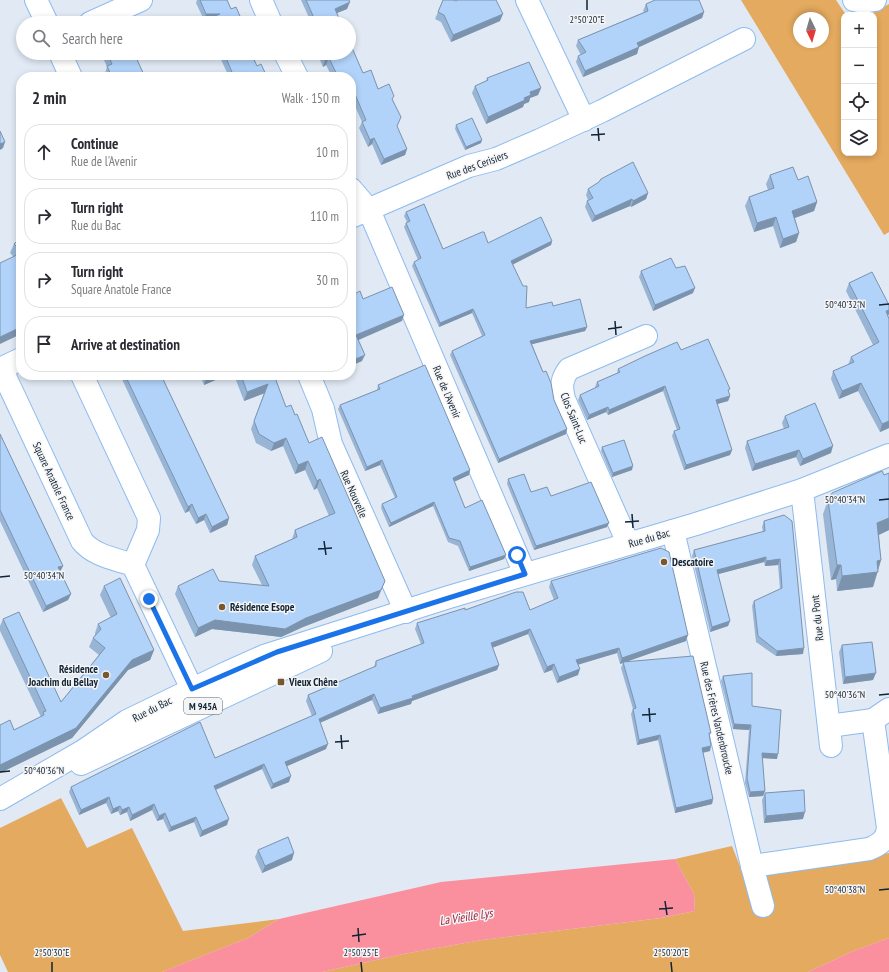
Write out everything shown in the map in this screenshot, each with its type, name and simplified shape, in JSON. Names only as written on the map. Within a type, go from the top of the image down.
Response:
[{"type":"street","points":[[36,0],[44,16]]},
{"type":"street","points":[[106,16],[141,0]]},
{"type":"street","points":[[261,0],[268,16]]},
{"type":"street","points":[[527,0],[584,120]]},
{"type":"street","points":[[854,0],[863,2],[875,0]]},
{"type":"street","name":"Rue des Cerisiers","points":[[360,214],[469,166],[496,158],[584,120],[744,39]]},
{"type":"street","points":[[63,60],[69,72]]},
{"type":"street","points":[[288,60],[294,72]]},
{"type":"street","name":"Rue de l'Avenir","points":[[356,203],[525,574]]},
{"type":"street","name":"Clos Saint-Luc","points":[[628,543],[564,399],[561,383],[569,369],[646,336]]},
{"type":"street","points":[[1,369],[16,362]]},
{"type":"street","name":"Square Anatole France","points":[[1,369],[82,541],[86,546],[95,552],[133,565]]},
{"type":"street","points":[[84,380],[149,518],[148,530],[133,565],[197,698]]},
{"type":"street","name":"Rue Nouvelle","points":[[311,380],[323,410],[331,444],[406,612]]},
{"type":"street","name":"Rue du Bac","points":[[0,799],[83,751],[127,721],[197,698],[270,654],[525,574],[673,531],[802,490],[889,455]]},
{"type":"street","name":"Rue du Pont","points":[[802,490],[830,736],[881,715]]},
{"type":"street","name":"Rue des Frères Vandenbroucke","points":[[673,531],[752,866],[764,906]]},
{"type":"street","points":[[752,866],[869,849],[882,841],[887,835],[888,828],[881,715]]},
{"type":"shaded area","points":[[741,0],[836,0],[844,12],[841,12],[841,156],[877,156],[877,12],[875,12],[889,4],[889,232],[884,235]]},
{"type":"shaded area","points":[[61,798],[87,848],[132,828],[183,931],[279,919],[248,938],[162,972],[8,972],[0,955],[0,828]]},
{"type":"shaded area","points":[[732,846],[743,874],[889,853],[889,938],[851,952],[808,972],[322,972],[403,954],[482,940],[661,918],[695,911],[694,894],[675,859]]},
{"type":"water","name":"La Vieille Lys","points":[[675,859],[694,894],[695,911],[661,918],[482,940],[403,954],[322,972],[162,972],[248,938],[279,919],[441,882]]},
{"type":"water","points":[[889,938],[889,972],[808,972],[851,952]]},
{"type":"building","points":[[200,0],[227,0],[231,9],[236,7],[240,16],[215,16],[220,14],[206,14]]},
{"type":"building","points":[[306,0],[349,0],[350,2],[335,9],[338,16],[313,16]]},
{"type":"building","points":[[443,0],[496,0],[503,14],[453,35],[444,15],[438,12]]},
{"type":"building","points":[[655,0],[699,0],[704,12],[637,43],[639,47],[585,71],[578,56],[586,52],[578,40],[648,11],[646,4]]},
{"type":"building","points":[[356,57],[363,73],[371,70],[378,89],[389,84],[394,96],[392,99],[401,117],[397,126],[407,149],[384,159],[374,138],[370,140],[362,122],[366,120],[356,97],[356,72],[336,72],[330,60],[356,60]]},
{"type":"building","points":[[110,60],[137,60],[143,72],[110,72],[107,66],[112,64]]},
{"type":"building","points":[[227,60],[254,60],[257,66],[261,64],[265,72],[232,72]]},
{"type":"building","points":[[529,62],[541,88],[530,92],[531,95],[524,98],[525,100],[488,117],[475,86],[488,80],[487,78]]},
{"type":"building","points":[[472,118],[482,140],[466,147],[456,125]]},
{"type":"building","points":[[0,131],[5,142],[0,144]]},
{"type":"building","points":[[633,162],[648,193],[633,201],[632,199],[595,216],[587,201],[593,198],[588,189],[601,179]]},
{"type":"building","points":[[793,167],[798,180],[808,176],[817,202],[792,211],[799,233],[783,239],[776,217],[757,223],[749,197],[774,188],[770,175]]},
{"type":"building","points":[[424,204],[443,249],[482,232],[484,232],[488,243],[541,217],[552,241],[511,261],[523,286],[527,286],[526,308],[552,302],[553,306],[580,299],[587,327],[530,341],[543,372],[546,371],[551,383],[554,400],[567,429],[499,459],[452,351],[485,335],[473,309],[440,323],[414,262],[421,258],[406,223],[410,221],[406,212]]},
{"type":"building","points":[[16,255],[16,329],[0,337],[0,263]]},
{"type":"building","points":[[671,258],[676,268],[685,266],[695,288],[655,305],[641,271]]},
{"type":"building","points":[[872,272],[889,305],[889,310],[886,311],[889,319],[889,421],[882,424],[861,383],[842,391],[833,371],[854,362],[851,357],[879,342],[849,283]]},
{"type":"building","points":[[392,287],[404,315],[356,335],[356,293],[360,291],[363,299]]},
{"type":"building","points":[[356,335],[365,355],[356,359]]},
{"type":"building","points":[[708,339],[730,389],[728,390],[730,396],[716,400],[732,450],[686,465],[674,431],[680,429],[665,386],[609,410],[608,407],[589,415],[580,395],[599,386],[597,382],[620,372],[618,369],[677,342],[681,350]]},
{"type":"building","points":[[425,365],[470,470],[453,478],[465,508],[482,500],[506,555],[470,567],[460,541],[449,538],[434,502],[391,523],[382,504],[397,497],[382,460],[367,467],[340,405],[380,389],[378,385]]},
{"type":"building","points":[[127,380],[163,380],[229,518],[212,527],[206,514],[198,518],[192,504],[188,507]]},
{"type":"building","points":[[243,380],[276,380],[286,407],[291,405],[295,415],[297,414],[309,443],[322,437],[385,581],[381,590],[306,618],[285,629],[215,620],[198,628],[178,586],[213,569],[219,581],[269,586],[255,556],[297,537],[295,530],[335,513],[320,479],[317,481],[308,461],[298,465],[286,438],[274,443],[259,434],[254,421],[268,384],[247,392]]},
{"type":"building","points":[[815,403],[833,446],[803,459],[799,450],[755,464],[747,441],[789,427],[785,416]]},
{"type":"building","points":[[0,434],[63,566],[58,567],[71,594],[46,606],[0,510]]},
{"type":"building","points":[[624,440],[633,466],[613,473],[602,447]]},
{"type":"building","points":[[882,471],[884,475],[889,473],[889,518],[877,523],[881,560],[877,561],[878,572],[842,576],[841,565],[837,565],[828,500],[832,493]]},
{"type":"building","points":[[524,474],[531,492],[547,487],[551,496],[591,482],[609,523],[536,546],[508,479]]},
{"type":"building","points":[[784,515],[792,521],[804,648],[777,651],[758,636],[754,601],[782,588],[780,559],[766,561],[766,557],[717,570],[730,621],[712,627],[694,550],[765,531],[764,521]]},
{"type":"building","points":[[661,548],[669,552],[688,635],[622,658],[619,648],[576,660],[580,669],[559,677],[554,664],[547,667],[530,629],[491,643],[499,665],[412,696],[413,698],[380,708],[374,694],[319,719],[328,744],[285,762],[291,776],[273,784],[264,764],[214,786],[229,819],[202,831],[196,817],[171,827],[165,813],[159,816],[154,804],[132,815],[129,807],[122,810],[120,806],[113,809],[109,797],[81,810],[71,787],[200,722],[215,758],[316,714],[308,695],[376,666],[376,661],[424,643],[417,623],[465,608],[465,610],[516,592],[523,592],[530,610],[558,598],[551,581]]},
{"type":"building","points":[[120,578],[154,650],[132,660],[76,728],[0,765],[0,725],[10,720],[14,730],[44,715],[43,712],[46,711],[3,619],[19,612],[61,702],[105,648],[93,638],[101,629],[98,624],[117,614],[104,586]]},
{"type":"building","points":[[872,642],[876,673],[845,677],[842,645]]},
{"type":"building","points":[[693,656],[711,733],[709,733],[711,746],[702,748],[713,799],[676,808],[660,735],[639,740],[633,709],[636,708],[623,662]]},
{"type":"building","points":[[752,673],[752,706],[781,710],[778,754],[762,753],[765,791],[750,792],[747,778],[751,725],[734,724],[723,676]]},
{"type":"building","points":[[804,790],[805,812],[766,816],[765,793]]},
{"type":"building","points":[[288,837],[294,853],[265,866],[258,850]]},
{"type":"place","name":"Descatoire","points":[[664,562]]},
{"type":"place","name":"Résidence Esope","points":[[222,607]]},
{"type":"place","name":"Résidence Joachim du Bellay","points":[[106,675]]},
{"type":"place","name":"Vieux Chêne","points":[[281,682]]},
{"type":"route","points":[[149,599],[192,689],[251,661],[277,652],[332,636],[449,597],[525,574],[517,555]]}]
